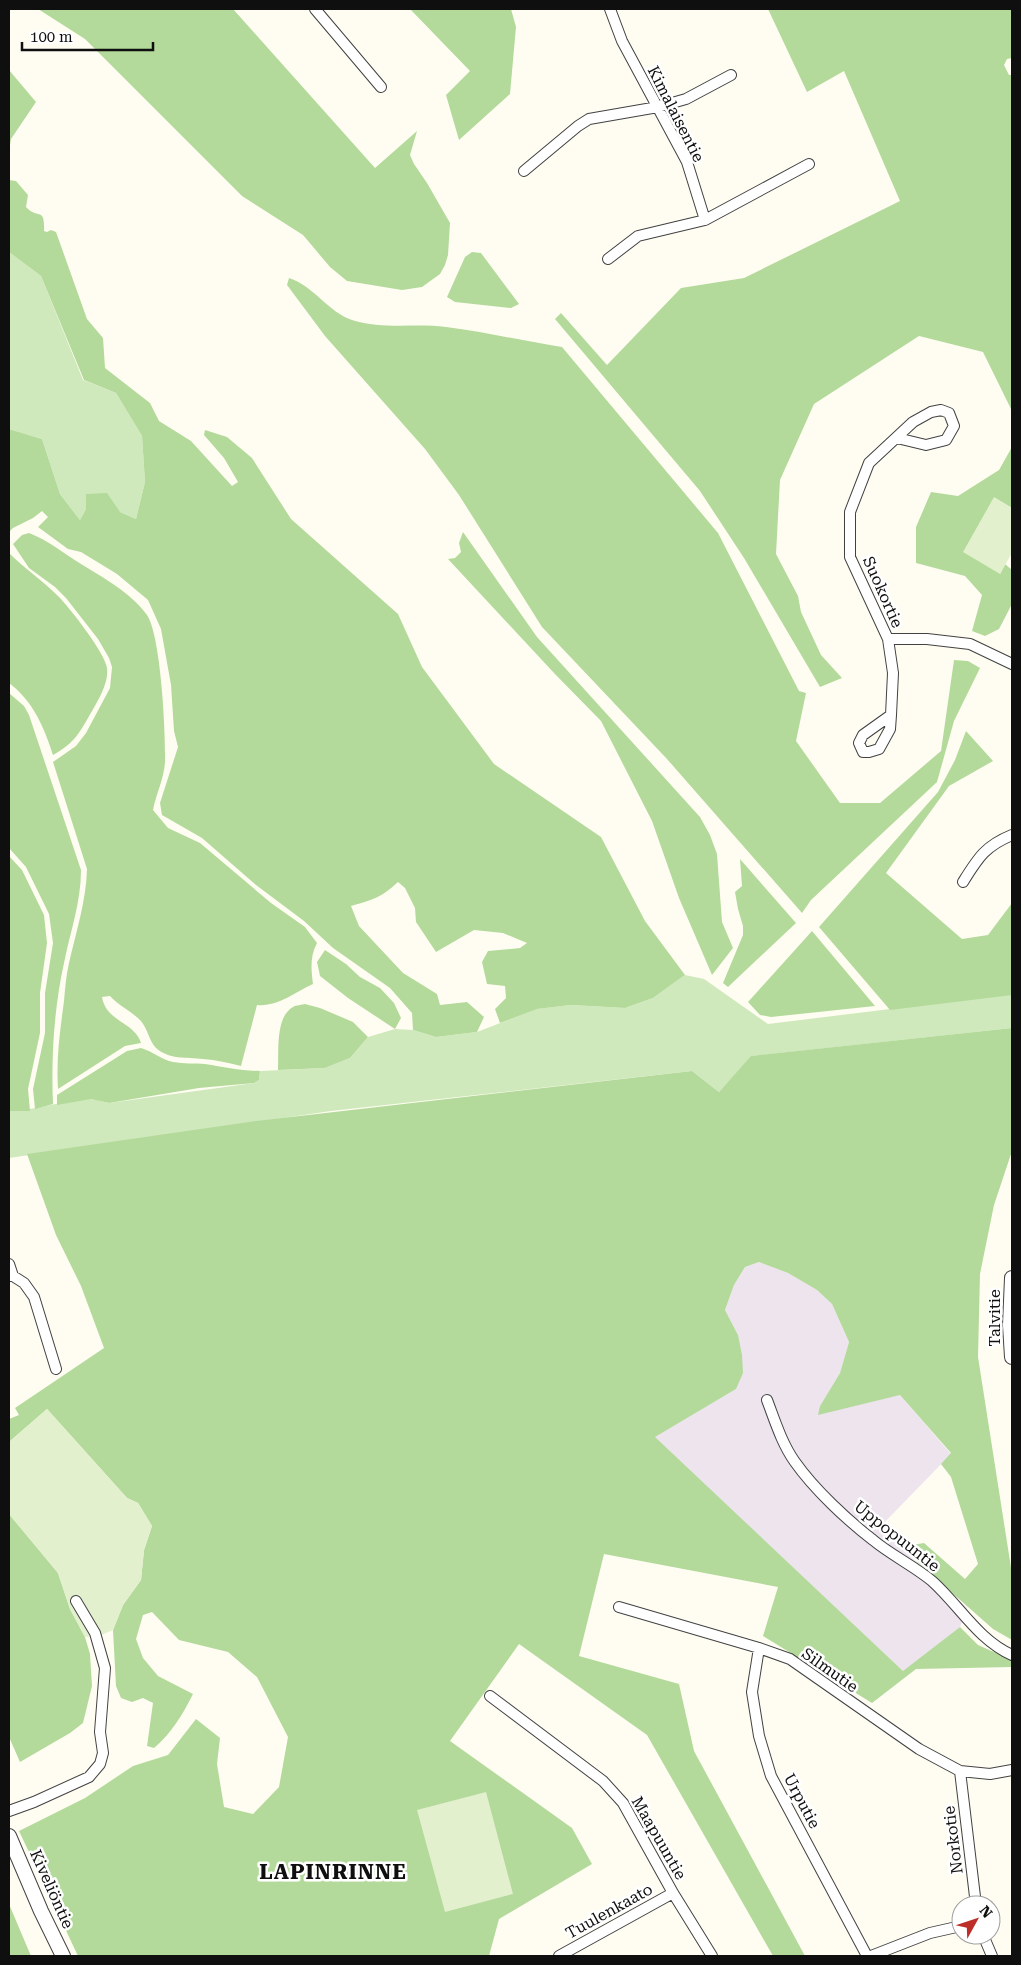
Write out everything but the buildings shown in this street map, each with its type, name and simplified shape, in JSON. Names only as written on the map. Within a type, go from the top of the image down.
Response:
[{"type":"street","points":[[315,9],[381,87]]},
{"type":"street","name":"Kimalaisentie","points":[[610,9],[622,41],[686,162],[705,220]]},
{"type":"street","points":[[524,171],[578,126],[589,120],[686,99],[731,75]]},
{"type":"street","points":[[608,259],[638,236],[705,220],[809,164]]},
{"type":"street","name":"Suokortie","points":[[891,715],[894,674],[888,639],[850,557],[850,512],[869,463],[913,422],[930,412],[941,410],[949,413],[954,426],[946,440],[926,444],[897,438]]},
{"type":"street","points":[[888,639],[927,639],[970,644],[1012,664]]},
{"type":"street","points":[[964,882],[978,856],[1001,840],[1012,835]]},
{"type":"street","points":[[9,1264],[11,1276],[24,1283],[34,1297],[56,1368]]},
{"type":"street","name":"Talvitie","points":[[1012,1278],[1010,1325],[1012,1358]]},
{"type":"street","name":"Uppopuuntie","points":[[767,1400],[781,1437],[795,1462],[828,1500],[873,1540],[930,1580],[954,1602],[991,1643],[1012,1655]]},
{"type":"street","points":[[9,1811],[34,1802],[89,1776],[100,1764],[103,1753],[100,1732],[105,1668],[95,1633],[76,1601]]},
{"type":"street","name":"Silmutie","points":[[619,1607],[759,1648],[790,1659],[919,1749],[960,1771],[990,1774],[1012,1770]]},
{"type":"street","name":"Urputie","points":[[759,1648],[752,1692],[759,1736],[771,1776],[869,1956],[930,1933],[951,1928]]},
{"type":"street","name":"Maapuuntie","points":[[490,1696],[604,1781],[624,1803],[673,1893],[712,1956]]},
{"type":"street","name":"Norkotie","points":[[960,1771],[975,1895]]},
{"type":"street","name":"Kiveliöntie","points":[[9,1836],[40,1911],[63,1956]]},
{"type":"street","name":"Tuulenkaato","points":[[559,1956],[673,1893]]},
{"type":"shaded area","points":[[759,1262],[788,1273],[817,1290],[832,1304],[849,1342],[840,1373],[820,1406],[900,1395],[951,1454],[879,1528],[967,1608],[960,1627],[904,1672],[654,1437],[736,1389],[738,1335],[725,1310],[734,1285],[745,1267]]},
{"type":"green space","points":[[38,9],[233,9],[375,168],[417,131],[410,155],[450,223],[448,255],[440,274],[422,287],[402,290],[347,281],[330,267],[303,235],[242,196],[85,39]]},
{"type":"green space","points":[[410,9],[511,9],[516,27],[510,94],[459,140],[446,95],[470,71]]},
{"type":"green space","points":[[768,9],[1012,9],[1012,58],[1007,59],[1004,65],[1009,75],[1012,75],[1012,411],[983,352],[919,336],[814,404],[780,480],[776,554],[798,596],[801,612],[821,655],[842,678],[820,687],[744,558],[700,491],[555,319],[561,313],[607,365],[681,288],[744,278],[900,201],[844,71],[807,92]]},
{"type":"green space","points":[[9,70],[36,102],[11,139],[9,151]]},
{"type":"green space","points":[[9,180],[16,181],[28,195],[26,207],[30,211],[42,216],[44,231],[51,230],[56,232],[87,319],[103,338],[105,368],[150,403],[159,421],[191,441],[232,486],[238,482],[224,458],[204,435],[205,430],[227,437],[252,458],[291,519],[398,614],[422,667],[494,764],[601,837],[645,921],[685,975],[653,998],[625,1008],[571,1005],[537,1009],[500,1023],[495,1009],[506,998],[505,986],[487,984],[482,962],[488,951],[520,948],[527,943],[503,933],[474,930],[436,952],[416,922],[415,908],[405,888],[398,882],[376,898],[351,906],[359,926],[403,973],[437,994],[440,1005],[467,1002],[484,1017],[477,1032],[436,1037],[413,1030],[412,1013],[390,988],[333,948],[304,921],[256,885],[202,838],[162,815],[160,803],[178,747],[174,731],[171,685],[161,629],[148,600],[117,574],[81,552],[68,549],[38,527],[48,517],[42,511],[9,532],[9,429],[42,439],[60,494],[80,520],[86,509],[86,494],[107,493],[120,512],[136,519],[145,482],[142,436],[116,393],[84,380],[41,276],[9,252]]},
{"type":"green space","points":[[9,252],[41,276],[83,380],[116,393],[142,436],[145,482],[136,519],[120,512],[86,509],[80,520],[60,494],[42,439],[9,429]]},
{"type":"green space","points":[[472,252],[481,253],[519,304],[511,308],[455,302],[447,297],[465,257]]},
{"type":"green space","points":[[289,278],[306,287],[336,311],[352,320],[388,326],[446,327],[562,347],[718,533],[799,691],[806,693],[796,741],[840,803],[880,803],[941,751],[954,660],[968,661],[980,668],[954,721],[937,782],[811,900],[802,913],[667,759],[542,627],[459,495],[425,449],[325,336],[287,285]]},
{"type":"green space","points":[[1012,447],[1012,508],[995,498],[1000,574],[1005,564],[1012,570],[1012,604],[999,629],[985,636],[972,631],[982,595],[965,576],[916,563],[916,527],[931,492],[958,496],[999,470]]},
{"type":"green space","points":[[994,497],[1012,508],[1012,553],[1000,574],[963,552]]},
{"type":"green space","points":[[463,532],[537,637],[700,817],[710,835],[717,854],[722,922],[733,948],[712,975],[679,898],[652,821],[601,721],[448,559],[455,558],[461,552],[459,543]]},
{"type":"green space","points":[[29,533],[49,543],[117,586],[133,599],[147,615],[152,626],[162,686],[165,730],[165,762],[153,810],[168,828],[200,843],[271,903],[305,927],[317,943],[312,963],[313,984],[272,1004],[257,1005],[241,1066],[213,1060],[166,1054],[155,1047],[140,1020],[110,996],[102,997],[109,1012],[133,1030],[141,1043],[125,1046],[58,1089],[59,1045],[66,978],[83,905],[87,869],[53,762],[76,746],[86,733],[110,688],[112,667],[98,639],[66,598],[55,587],[29,568],[13,544],[22,535]]},
{"type":"green space","points":[[9,553],[63,602],[94,642],[107,668],[103,690],[84,725],[67,746],[53,755],[37,715],[25,698],[9,683]]},
{"type":"green space","points":[[9,693],[24,706],[29,715],[81,870],[77,906],[66,951],[56,1015],[52,1069],[53,1104],[35,1109],[33,1089],[45,1033],[45,993],[53,943],[49,914],[26,867],[9,848]]},
{"type":"green space","points":[[966,731],[993,761],[949,786],[886,873],[962,939],[988,935],[1012,903],[1012,995],[890,1010],[819,927],[938,792],[955,760]]},
{"type":"green space","points":[[9,856],[22,870],[44,915],[47,943],[40,993],[40,1033],[28,1089],[30,1111],[9,1111]]},
{"type":"green space","points":[[740,859],[796,923],[728,987],[723,983],[743,935],[743,926],[735,892],[742,886]]},
{"type":"green space","points":[[812,931],[875,1006],[771,1017],[760,1015],[748,1002]]},
{"type":"green space","points":[[325,950],[346,964],[360,977],[380,988],[394,1003],[401,1018],[395,1029],[348,998],[320,976],[317,962]]},
{"type":"green space","points":[[685,975],[704,979],[768,1024],[1012,994],[1012,1028],[752,1056],[719,1092],[692,1071],[331,1111],[9,1158],[9,1111],[92,1099],[109,1103],[254,1083],[259,1080],[260,1071],[325,1068],[350,1058],[368,1037],[395,1029],[413,1030],[436,1037],[477,1032],[536,1009],[571,1005],[625,1008],[653,998]]},
{"type":"green space","points":[[305,1004],[320,1008],[353,1022],[368,1037],[350,1058],[325,1068],[278,1070],[278,1045],[283,1019],[293,1007]]},
{"type":"green space","points":[[1012,1028],[1012,1151],[994,1205],[980,1274],[978,1357],[1012,1574],[1012,1640],[993,1629],[900,1547],[924,1543],[965,1579],[978,1564],[951,1477],[941,1464],[951,1453],[900,1395],[818,1415],[820,1406],[840,1373],[849,1342],[832,1304],[817,1290],[788,1273],[759,1262],[745,1267],[734,1285],[725,1310],[738,1335],[742,1355],[743,1373],[736,1389],[655,1437],[903,1671],[960,1627],[978,1645],[1012,1660],[1012,1667],[916,1669],[872,1703],[763,1636],[778,1587],[604,1554],[579,1656],[679,1684],[694,1751],[805,1956],[773,1956],[647,1735],[519,1644],[450,1741],[572,1828],[592,1864],[499,1919],[489,1956],[78,1956],[19,1831],[85,1798],[133,1766],[168,1755],[196,1719],[220,1738],[217,1764],[224,1807],[253,1814],[279,1787],[288,1737],[257,1677],[228,1652],[179,1640],[152,1612],[143,1615],[136,1639],[143,1658],[158,1676],[193,1694],[176,1723],[154,1748],[147,1746],[153,1703],[143,1698],[132,1702],[121,1698],[116,1686],[113,1630],[123,1605],[141,1580],[144,1550],[152,1526],[138,1503],[127,1498],[47,1409],[9,1442],[9,1419],[19,1415],[15,1408],[104,1348],[81,1286],[56,1235],[27,1154],[256,1121],[692,1071],[719,1092],[751,1056]]},
{"type":"green space","points":[[141,1048],[173,1062],[260,1071],[259,1080],[254,1083],[199,1088],[109,1103],[91,1099],[57,1105],[57,1095],[127,1051]]},
{"type":"green space","points":[[47,1409],[127,1498],[138,1503],[152,1526],[144,1550],[141,1580],[123,1605],[113,1630],[99,1636],[85,1637],[70,1609],[58,1573],[9,1514],[9,1442]]},
{"type":"green space","points":[[9,1514],[58,1573],[70,1609],[85,1637],[90,1654],[92,1686],[83,1723],[70,1733],[20,1762],[9,1737]]},
{"type":"green space","points":[[486,1792],[513,1894],[445,1912],[417,1810]]},
{"type":"green space","points":[[9,1904],[31,1956],[9,1956]]},
{"type":"district","name":"LAPINRINNE","points":[[333,1872]]}]
